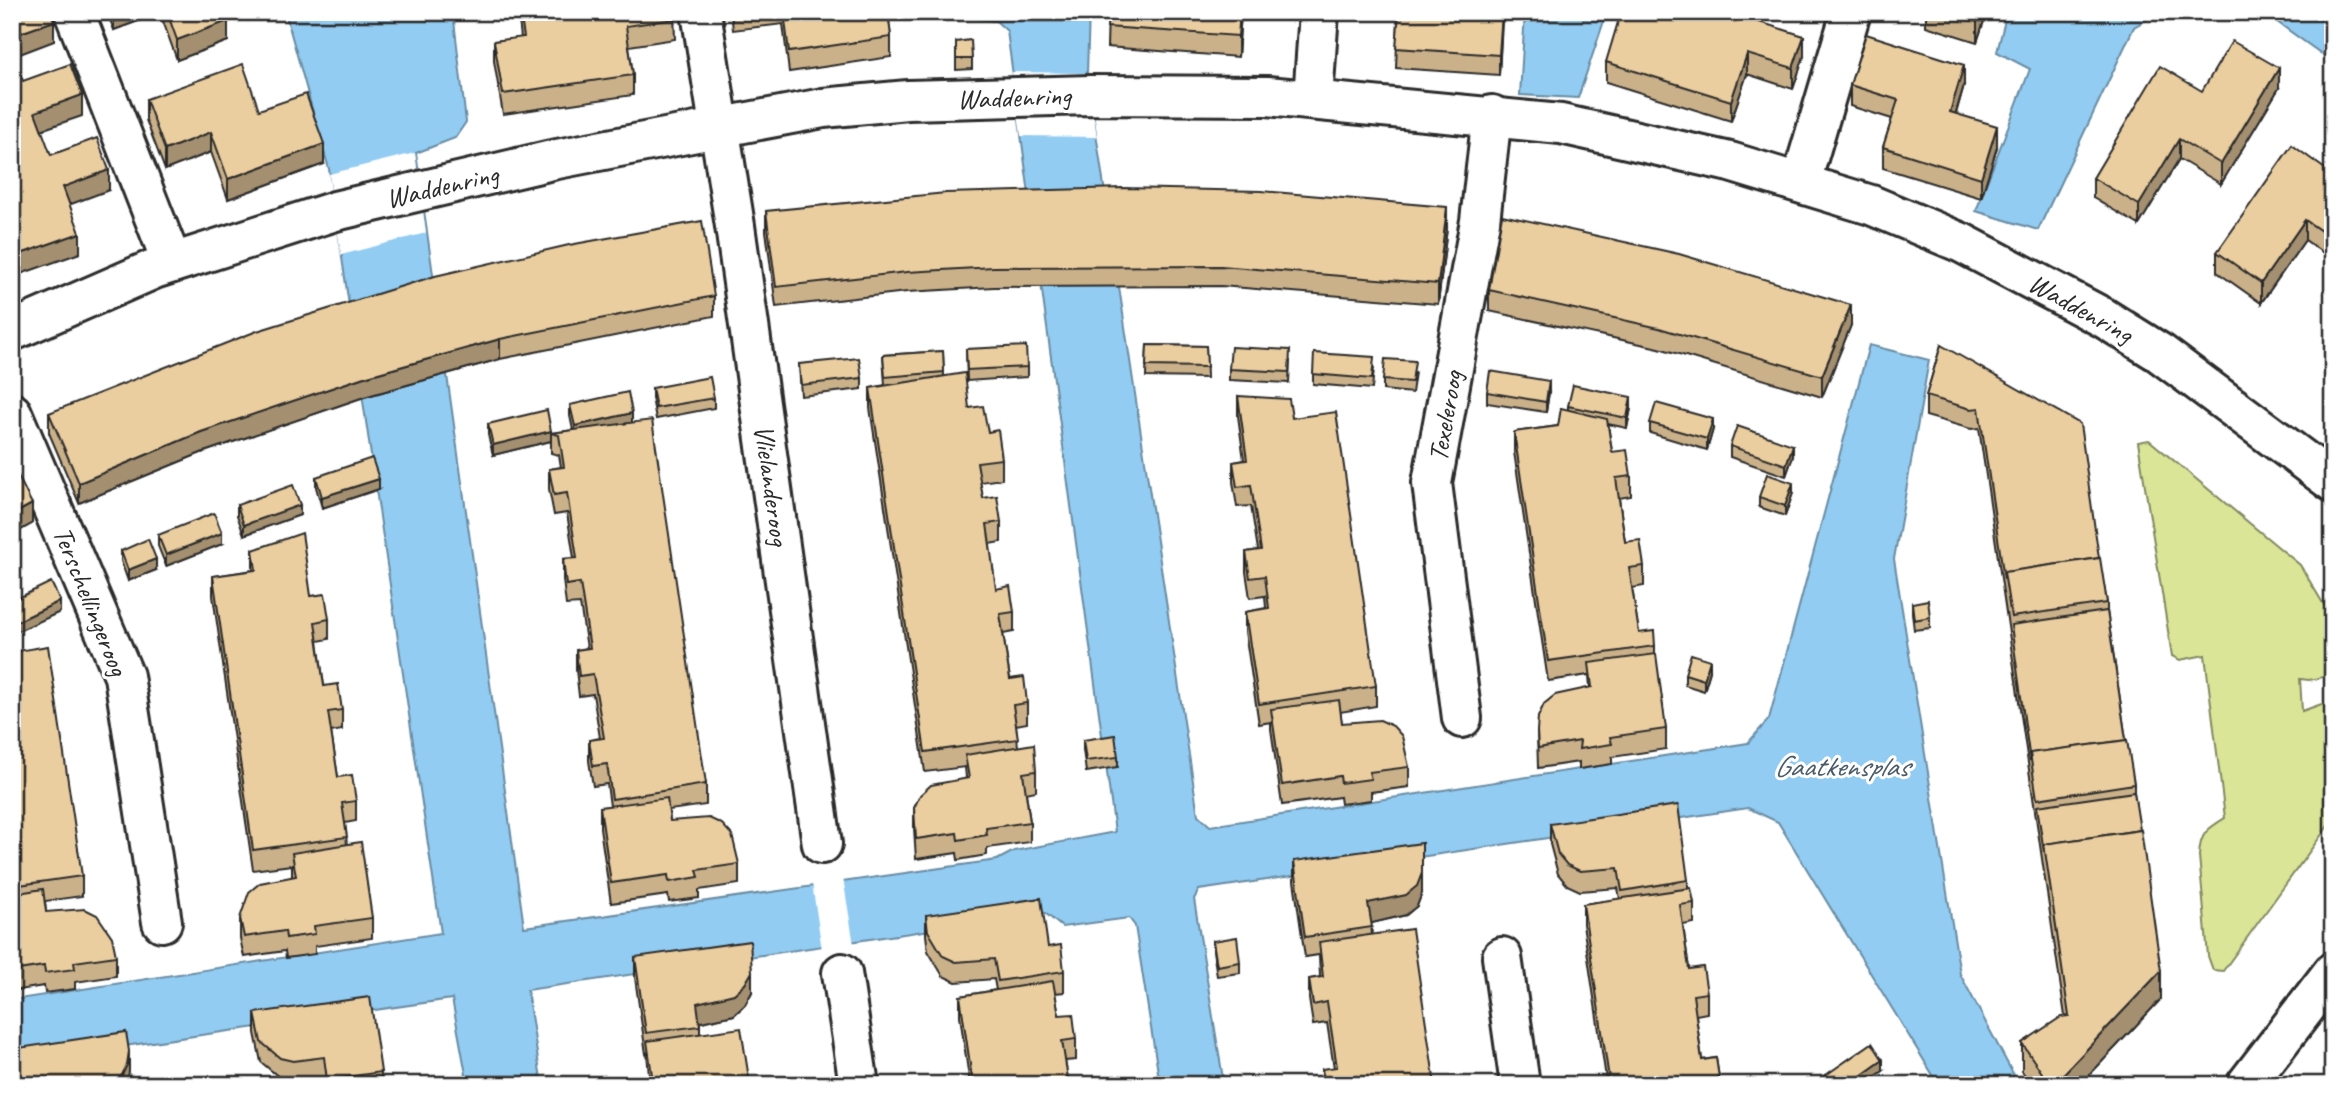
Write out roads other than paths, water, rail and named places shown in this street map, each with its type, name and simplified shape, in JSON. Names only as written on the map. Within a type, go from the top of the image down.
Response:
[{"type":"street","points":[[74,12],[172,264]]},
{"type":"street","points":[[701,12],[717,128]]},
{"type":"street","points":[[1313,99],[1319,12]]},
{"type":"street","points":[[1801,182],[1851,12]]},
{"type":"street","name":"Waddenring","points":[[12,331],[172,264],[335,211],[552,160],[823,108],[908,100],[1015,96],[1227,94],[1313,99],[1492,115],[1601,132],[1730,162],[1801,182],[1950,237],[2104,318],[2160,353],[2333,482]]},
{"type":"street","name":"Texeleroog","points":[[1462,718],[1433,483],[1480,221],[1492,115]]},
{"type":"street","name":"Vlielanderoog","points":[[717,128],[735,226],[822,844]]},
{"type":"street","name":"Terschellingeroog","points":[[12,413],[124,676],[162,922]]},
{"type":"street","points":[[1502,957],[1520,1085]]},
{"type":"street","points":[[2246,1085],[2333,972]]},
{"type":"street","points":[[842,973],[859,1085]]},
{"type":"water","name":"Gaatkensplas","points":[[285,12],[453,12],[466,122],[455,138],[416,153],[524,927],[997,860],[1014,851],[1115,832],[1007,31],[996,21],[934,15],[931,12],[1089,12],[1087,73],[1198,815],[1210,826],[1748,743],[1769,719],[1869,345],[1929,360],[1894,559],[1960,974],[2019,1085],[1939,1085],[1778,822],[1748,808],[1199,890],[1194,899],[1224,1085],[1160,1085],[1135,926],[1129,918],[1062,927],[1045,913],[527,990],[542,1085],[468,1085],[452,999],[12,1062],[12,1000],[441,933],[329,169]]},
{"type":"water","points":[[1525,12],[1607,12],[1578,98],[1520,95]]},
{"type":"water","points":[[2007,12],[2160,12],[2134,27],[2038,230],[1976,211],[2030,69],[1997,52]]},
{"type":"water","points":[[2263,12],[2333,12],[2333,62]]}]
